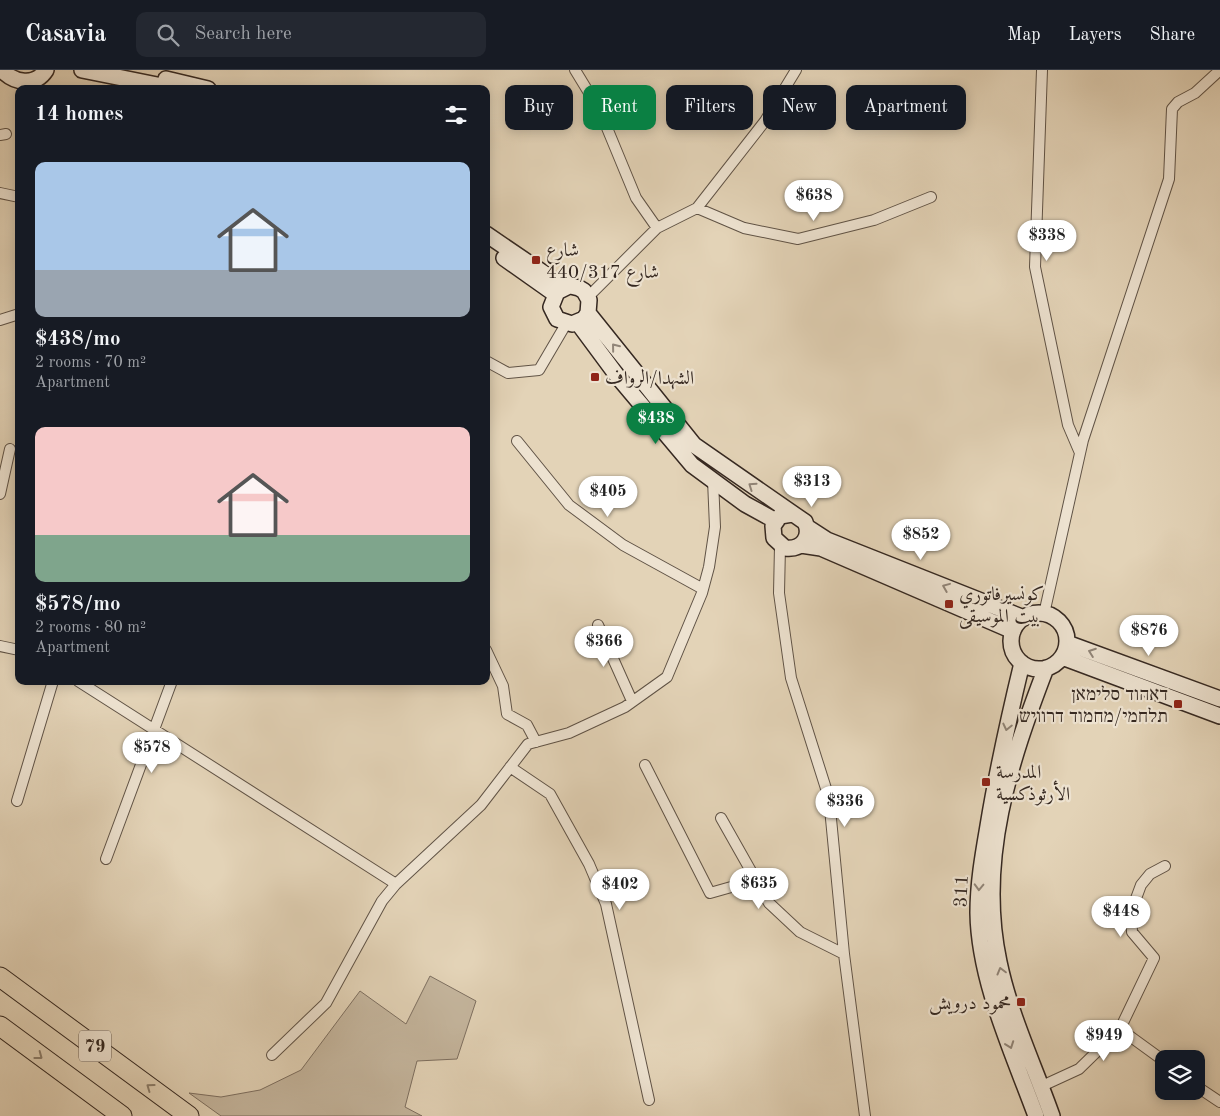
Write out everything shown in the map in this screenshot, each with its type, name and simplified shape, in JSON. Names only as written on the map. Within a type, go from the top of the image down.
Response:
[{"type":"highway","name":"79","points":[[0,977],[189,1116]]},
{"type":"highway","name":"79","points":[[0,1026],[122,1116]]},
{"type":"street","points":[[1,70],[16,81],[27,82],[36,79],[46,70]]},
{"type":"street","points":[[82,70],[157,85]]},
{"type":"street","points":[[122,70],[190,85]]},
{"type":"street","points":[[574,70],[600,111],[636,198],[657,228]]},
{"type":"street","points":[[588,297],[657,228],[697,208],[765,120],[796,70]]},
{"type":"street","points":[[1042,70],[1035,267],[1068,425],[1080,453]]},
{"type":"street","points":[[1044,614],[1080,453],[1168,179],[1172,109],[1178,102],[1195,93],[1220,70]]},
{"type":"street","points":[[0,193],[15,196]]},
{"type":"street","points":[[697,208],[744,228],[798,239],[874,220],[931,197]]},
{"type":"street","points":[[490,237],[558,283],[578,288],[588,297],[590,307],[577,320],[539,370],[508,373],[490,363]]},
{"type":"street","points":[[490,248],[554,294]]},
{"type":"street","points":[[569,286],[554,294],[551,307],[553,314],[577,320],[694,446],[792,514],[800,517],[807,527],[827,540],[1024,618]]},
{"type":"street","points":[[1,319],[15,315]]},
{"type":"street","points":[[577,320],[618,377],[692,465],[745,504],[776,521]]},
{"type":"street","points":[[517,441],[569,505],[623,545],[703,589]]},
{"type":"street","points":[[0,494],[10,449]]},
{"type":"street","points":[[272,1055],[326,1003],[382,901],[396,884],[481,805],[528,744],[569,732],[632,701],[667,677],[703,589],[715,527],[713,480]]},
{"type":"street","points":[[792,514],[780,516],[772,532],[780,546],[779,593],[791,678],[830,798],[844,954],[865,1116]]},
{"type":"street","points":[[801,545],[807,535],[807,527]]},
{"type":"street","points":[[780,546],[792,549],[801,545],[821,548],[1013,631]]},
{"type":"street","points":[[1035,614],[1044,614],[1055,618],[1062,624],[1066,633],[1064,650],[1046,668],[1030,667],[1022,663],[1013,650],[1013,631],[1024,618],[1035,614]]},
{"type":"street","points":[[598,625],[632,701]]},
{"type":"street","points":[[0,646],[15,649]]},
{"type":"street","points":[[1064,650],[1220,696]]},
{"type":"street","points":[[1064,650],[1220,716]]},
{"type":"street","points":[[490,658],[503,686],[507,714],[527,725],[536,742]]},
{"type":"street","name":"311","points":[[1022,663],[998,766],[980,874],[978,914],[984,957],[996,1007],[1036,1116]]},
{"type":"street","name":"311","points":[[1046,668],[1017,744],[993,848],[992,916],[999,962],[1008,1000],[1052,1116]]},
{"type":"street","points":[[17,801],[52,685]]},
{"type":"street","points":[[84,685],[396,884]]},
{"type":"street","points":[[106,859],[171,685]]},
{"type":"street","points":[[645,766],[710,893],[756,880]]},
{"type":"street","points":[[510,767],[550,794],[589,864],[606,904],[649,1100]]},
{"type":"street","points":[[721,818],[769,903],[800,932],[844,954]]},
{"type":"street","points":[[1042,1086],[1079,1069],[1120,1029],[1154,958],[1132,932],[1131,912],[1141,885],[1150,874],[1164,866]]},
{"type":"street","points":[[1120,1029],[1155,1055]]},
{"type":"street","points":[[1205,1092],[1220,1102]]},
{"type":"shaded area","points":[[430,976],[476,1001],[457,1059],[417,1061],[405,1107],[422,1116],[221,1116],[189,1093],[221,1097],[260,1090],[301,1070],[360,991],[406,1024]]},
{"type":"place","name":"شارع 440/شارع 317","points":[[536,260]]},
{"type":"place","name":"الشهدا/الرواف","points":[[595,377]]},
{"type":"place","name":"كونسيرفاتوري بيت الموسيقى","points":[[949,604]]},
{"type":"place","name":"דאהוד סלימאן תלחמי/מחמוד דרוויש","points":[[1178,704]]},
{"type":"place","name":"المدرسة الأرثوذكسية","points":[[986,782]]},
{"type":"place","name":"محمود درويش","points":[[1021,1002]]}]
